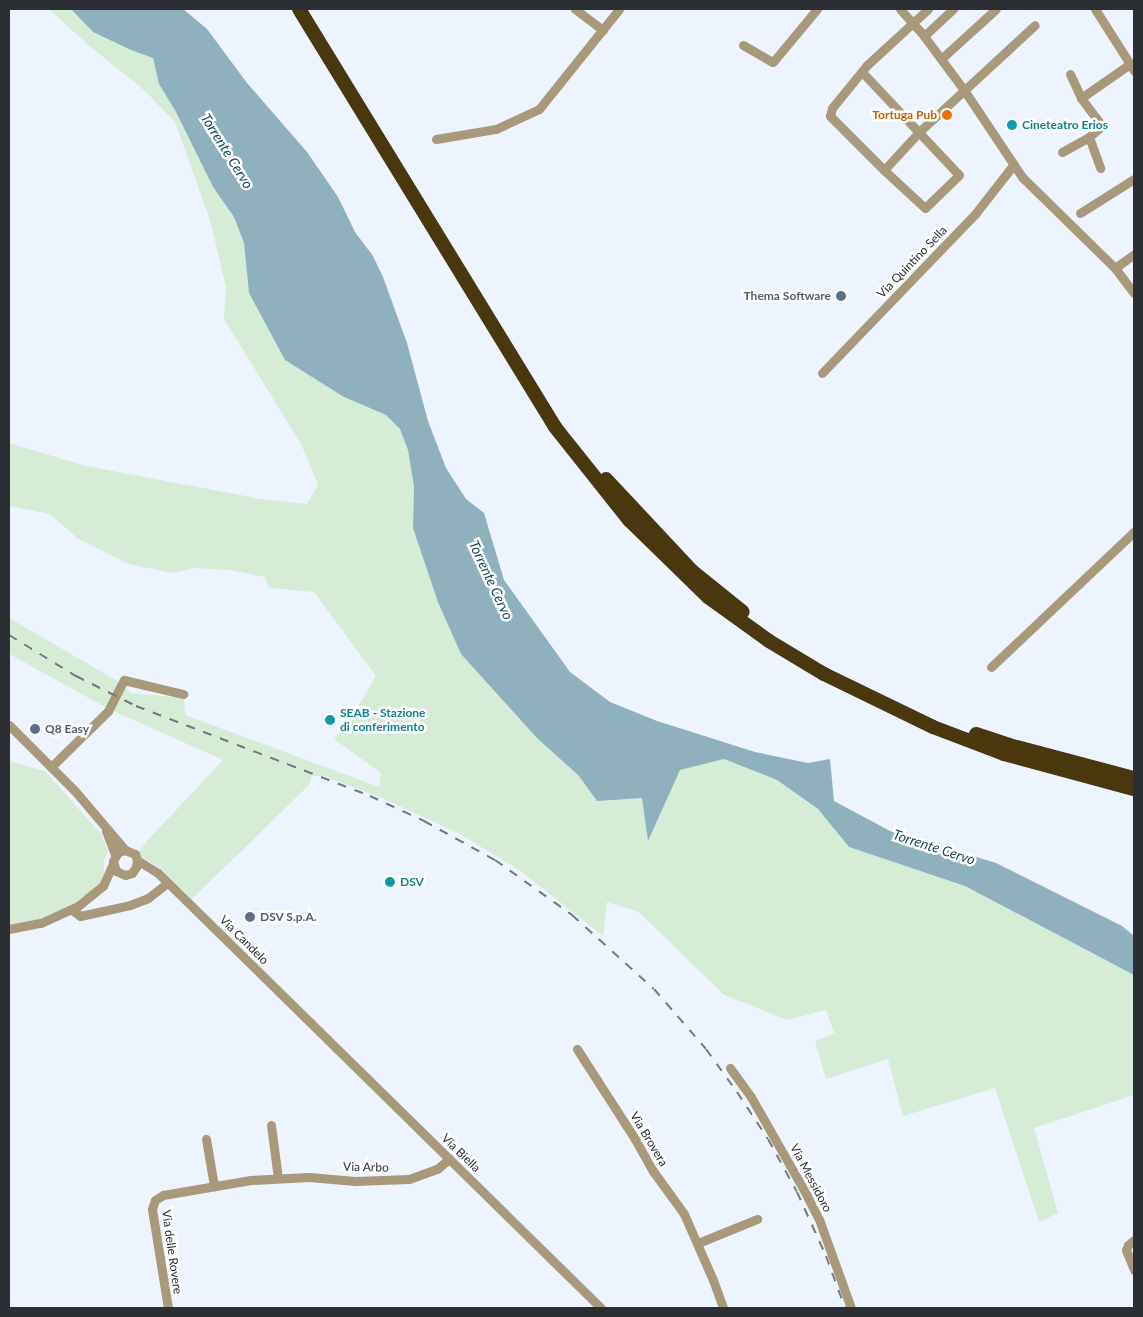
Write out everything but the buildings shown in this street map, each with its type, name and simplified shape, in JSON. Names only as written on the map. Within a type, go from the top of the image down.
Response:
[{"type":"highway","points":[[299,9],[554,428],[629,520],[708,597],[769,641],[824,674],[933,727],[1004,754],[1134,789]]},
{"type":"highway","points":[[308,9],[558,422],[636,513],[692,571],[740,610],[774,633],[883,695],[939,721],[1009,745],[1134,778]]},
{"type":"street","points":[[575,9],[603,30]]},
{"type":"street","points":[[436,138],[496,129],[538,109],[619,9]]},
{"type":"street","points":[[743,45],[773,62],[817,9]]},
{"type":"street","points":[[900,9],[913,22],[942,59],[1022,177],[1115,268],[1134,294]]},
{"type":"street","points":[[862,72],[920,131],[959,175],[925,208],[830,116],[832,108],[862,72],[928,9]]},
{"type":"street","points":[[924,36],[953,9]]},
{"type":"street","points":[[942,59],[996,9]]},
{"type":"street","points":[[1081,98],[1132,68],[1095,9]]},
{"type":"street","points":[[884,170],[920,131],[1035,25]]},
{"type":"street","points":[[1062,152],[1089,137],[1102,126],[1081,98],[1070,74]]},
{"type":"street","points":[[1089,137],[1100,168]]},
{"type":"street","name":"Via Quintino Sella","points":[[822,372],[975,214],[1014,164]]},
{"type":"street","points":[[1080,213],[1134,179]]},
{"type":"street","points":[[1115,268],[1134,254]]},
{"type":"street","points":[[991,666],[1134,532]]},
{"type":"street","points":[[51,767],[108,711],[124,680],[183,694]]},
{"type":"street","points":[[9,725],[51,767],[125,850],[132,852],[137,860],[136,867],[132,873],[122,874],[103,886],[75,915]]},
{"type":"street","points":[[100,820],[115,854],[113,864],[103,886]]},
{"type":"street","points":[[115,854],[125,850]]},
{"type":"street","name":"Via Candelo","points":[[137,860],[158,873],[302,1016]]},
{"type":"street","points":[[113,864],[116,871],[122,874]]},
{"type":"street","name":"Via Candelo","points":[[132,873],[147,872],[168,883]]},
{"type":"street","points":[[9,929],[130,905],[148,898],[168,883]]},
{"type":"street","name":"Via Biella","points":[[302,1016],[601,1308]]},
{"type":"street","name":"Via Brovera","points":[[577,1049],[659,1180],[678,1203],[698,1243],[723,1308]]},
{"type":"street","name":"Via Messidoro","points":[[730,1068],[751,1097],[806,1194],[820,1222],[851,1308]]},
{"type":"street","points":[[271,1125],[278,1178]]},
{"type":"street","points":[[206,1139],[214,1186]]},
{"type":"street","name":"Via Arbo","points":[[155,1200],[163,1195],[251,1180],[309,1177],[355,1181],[409,1179],[437,1169],[449,1159]]},
{"type":"street","name":"Via delle Rovere","points":[[155,1200],[152,1208],[168,1308]]},
{"type":"street","points":[[698,1243],[757,1219]]},
{"type":"street","points":[[1134,1240],[1128,1244],[1126,1250],[1134,1270]]},
{"type":"green space","points":[[49,9],[71,9],[93,32],[131,50],[153,57],[159,84],[176,112],[213,187],[234,217],[244,243],[249,293],[344,397],[386,415],[400,429],[408,450],[414,486],[413,528],[461,654],[537,738],[579,776],[597,801],[680,770],[724,759],[777,780],[818,809],[849,847],[965,886],[1134,975],[1134,1095],[1034,1128],[1058,1213],[1039,1222],[995,1088],[903,1116],[888,1059],[826,1079],[815,1041],[834,1033],[826,1010],[787,1020],[724,995],[639,912],[607,902],[603,936],[519,870],[458,833],[384,799],[324,776],[312,776],[309,785],[192,899],[162,869],[141,857],[139,852],[147,841],[223,760],[107,708],[13,656],[9,653],[9,618],[116,680],[131,693],[184,698],[185,715],[379,787],[381,773],[334,739],[350,720],[376,676],[314,592],[269,588],[265,577],[230,570],[194,568],[173,573],[128,564],[77,538],[50,514],[9,506],[9,443],[86,466],[261,499],[307,504],[318,485],[301,444],[224,319],[226,287],[210,220],[175,122],[145,91],[87,44]]},
{"type":"green space","points":[[9,761],[45,771],[101,834],[108,851],[104,861],[104,879],[89,894],[67,908],[41,919],[9,925]]},
{"type":"water","name":"Torrente Cervo","points":[[71,9],[183,9],[207,29],[247,83],[307,152],[338,197],[355,232],[373,256],[383,277],[407,343],[428,421],[446,468],[466,499],[484,513],[504,580],[570,672],[610,702],[657,721],[755,752],[808,763],[830,759],[834,801],[890,831],[996,863],[1122,926],[1134,936],[1134,975],[965,886],[849,847],[818,809],[777,780],[724,759],[680,770],[648,841],[642,798],[597,801],[579,776],[537,738],[461,654],[438,602],[413,528],[414,486],[408,450],[400,429],[386,415],[344,397],[285,360],[249,293],[244,243],[234,217],[213,187],[176,112],[159,84],[153,58],[93,32]]},
{"type":"railway","points":[[9,635],[76,676],[136,706],[370,796],[424,821],[495,860],[572,915],[654,989],[706,1049],[737,1092],[768,1139],[797,1192],[826,1256],[845,1308]]},
{"type":"place","name":"Tortuga Pub","points":[[947,115]]},
{"type":"place","name":"Cineteatro Erios","points":[[1012,125]]},
{"type":"place","name":"Thema Software","points":[[841,296]]},
{"type":"place","name":"SEAB - Stazione di conferimento","points":[[330,720]]},
{"type":"place","name":"Q8 Easy","points":[[35,729]]},
{"type":"place","name":"DSV","points":[[390,882]]},
{"type":"place","name":"DSV S.p.A.","points":[[250,917]]}]
